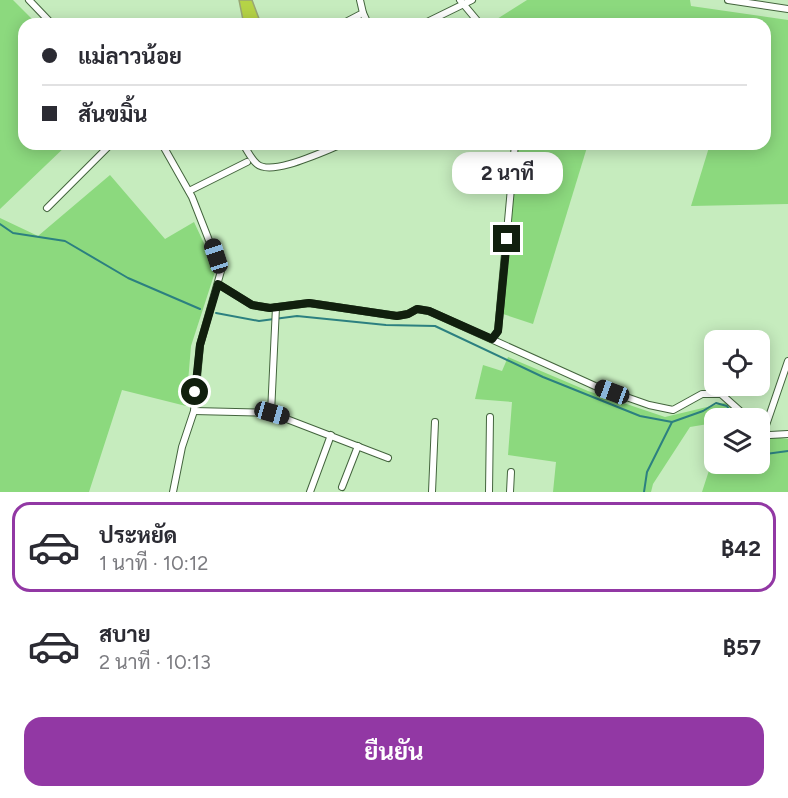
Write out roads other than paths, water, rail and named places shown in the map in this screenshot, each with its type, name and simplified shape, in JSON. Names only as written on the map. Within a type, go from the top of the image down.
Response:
[{"type":"street","points":[[29,0],[46,18]]},
{"type":"street","points":[[360,0],[365,18]]},
{"type":"street","points":[[433,18],[461,2],[472,0]]},
{"type":"street","points":[[728,0],[788,9]]},
{"type":"street","points":[[777,0],[778,8]]},
{"type":"street","points":[[461,2],[475,18]]},
{"type":"street","points":[[353,18],[363,13]]},
{"type":"street","points":[[47,208],[105,150]]},
{"type":"street","points":[[165,150],[189,191],[221,271],[200,345],[194,411],[182,447],[173,492]]},
{"type":"street","points":[[247,150],[258,165],[268,168],[280,167],[327,150]]},
{"type":"street","points":[[492,339],[498,331],[514,150]]},
{"type":"street","points":[[189,191],[247,162]]},
{"type":"street","points":[[218,284],[252,305],[276,307],[309,303],[397,316],[417,309],[429,311],[596,386],[645,404],[673,410],[702,394],[721,394],[737,408]]},
{"type":"street","points":[[272,413],[276,307]]},
{"type":"street","points":[[770,409],[788,361]]},
{"type":"street","points":[[194,411],[272,413],[388,458]]},
{"type":"street","points":[[489,492],[490,417]]},
{"type":"street","points":[[432,492],[435,422]]},
{"type":"street","points":[[770,433],[788,434]]},
{"type":"street","points":[[310,492],[331,435]]},
{"type":"street","points":[[342,487],[358,446]]},
{"type":"street","points":[[510,492],[511,472]]},
{"type":"waterway","points":[[0,224],[13,233],[65,241],[128,278],[200,309]]},
{"type":"waterway","points":[[216,313],[259,321],[297,316],[386,325],[435,326],[543,377],[640,416],[672,422],[704,410]]},
{"type":"waterway","points":[[708,408],[716,403],[728,408]]},
{"type":"waterway","points":[[644,492],[647,472],[672,422]]},
{"type":"waterway","points":[[770,453],[788,451]]}]
